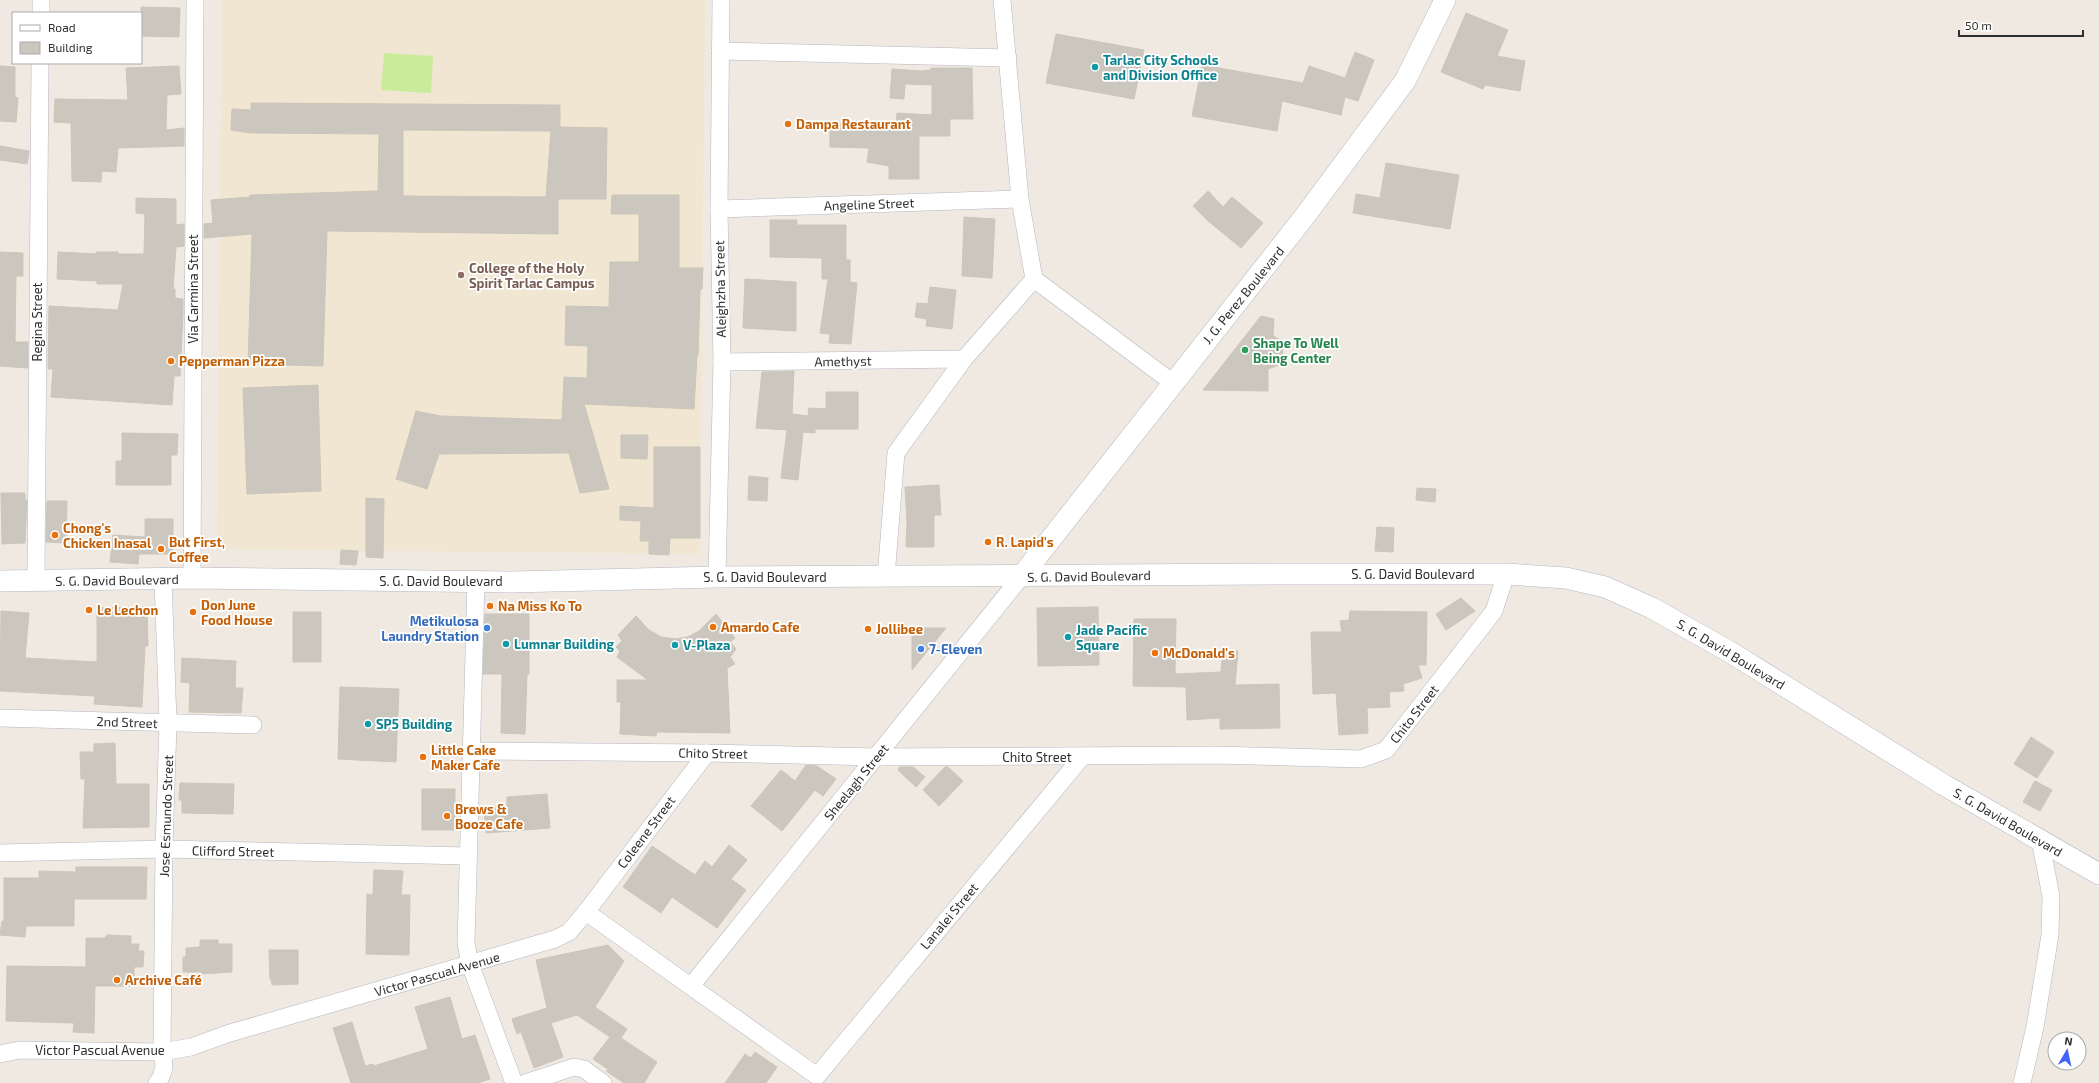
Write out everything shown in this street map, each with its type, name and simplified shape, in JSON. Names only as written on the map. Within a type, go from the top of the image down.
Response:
[{"type":"street","points":[[41,0],[41,12]]},
{"type":"street","name":"Via Carmina Street","points":[[192,578],[194,0]]},
{"type":"street","name":"Aleighzha Street","points":[[717,577],[722,362],[719,209],[721,0]]},
{"type":"street","points":[[1002,0],[1020,199],[1034,279],[1172,383]]},
{"type":"street","name":"J. G. Perez Boulevard","points":[[1021,577],[1172,383],[1305,216],[1405,81],[1445,0]]},
{"type":"street","points":[[720,51],[1008,58]]},
{"type":"street","name":"Regina Street","points":[[36,581],[40,64]]},
{"type":"street","name":"Angeline Street","points":[[719,209],[1020,199]]},
{"type":"street","points":[[886,577],[896,453],[964,359],[1034,279]]},
{"type":"street","name":"Amethyst","points":[[722,362],[964,359]]},
{"type":"street","name":"S. G. David Boulevard","points":[[0,582],[192,578],[476,582],[717,577],[1506,574],[1566,578],[1606,587],[1652,608],[1730,652],[1944,785],[2099,874]]},
{"type":"street","name":"Chito Street","points":[[472,752],[707,753],[876,757],[1082,757],[1214,755],[1361,759],[1386,750],[1494,611],[1506,574]]},
{"type":"street","name":"Sheelagh Street","points":[[690,986],[1021,577]]},
{"type":"street","name":"Jose Esmundo Street","points":[[157,1083],[163,1073],[164,849],[168,723],[163,579]]},
{"type":"street","points":[[476,582],[472,752],[467,856],[466,943],[470,964],[514,1083]]},
{"type":"street","name":"2nd Street","points":[[0,718],[253,725]]},
{"type":"street","name":"Coleene Street","points":[[586,912],[707,753]]},
{"type":"street","name":"Lanalei Street","points":[[690,986],[817,1076],[1082,757]]},
{"type":"street","points":[[2022,1083],[2035,1027],[2050,935],[2051,896],[2040,840]]},
{"type":"street","name":"Clifford Street","points":[[0,853],[164,849],[467,856]]},
{"type":"street","points":[[586,912],[690,986]]},
{"type":"street","name":"Victor Pascual Avenue","points":[[0,1054],[20,1050],[162,1052],[191,1047],[230,1034],[555,939],[569,932],[586,912]]},
{"type":"street","points":[[525,1083],[574,1067],[584,1069],[603,1083]]},
{"type":"shaded area","name":"College of the Holy Spirit Tarlac Campus","points":[[222,0],[705,0],[699,554],[217,549]]},
{"type":"green space","points":[[384,53],[433,56],[431,93],[381,90]]},
{"type":"building","points":[[141,7],[180,8],[179,37],[142,36]]},
{"type":"building","points":[[1466,13],[1508,30],[1497,56],[1525,61],[1520,91],[1485,85],[1483,89],[1441,72]]},
{"type":"building","name":"Tarlac City Schools and Division Office","points":[[1056,34],[1144,50],[1134,99],[1046,83]]},
{"type":"building","points":[[1355,52],[1374,60],[1358,101],[1345,97],[1341,115],[1282,101],[1277,131],[1192,116],[1202,65],[1303,83],[1309,66],[1345,78]]},
{"type":"building","points":[[0,66],[15,67],[15,97],[18,98],[16,122],[0,121]]},
{"type":"building","points":[[179,66],[181,94],[167,95],[166,130],[184,128],[184,146],[118,148],[116,172],[102,171],[101,182],[72,181],[71,123],[54,122],[55,99],[128,100],[126,68]]},
{"type":"building","points":[[931,68],[972,68],[973,119],[950,119],[950,136],[919,136],[919,179],[889,179],[889,166],[867,162],[869,148],[830,147],[830,123],[859,123],[859,127],[896,127],[897,113],[932,115],[932,85],[905,84],[904,99],[890,98],[892,69],[921,71],[931,70]]},
{"type":"building","points":[[251,103],[560,105],[560,127],[607,128],[606,199],[558,199],[558,234],[327,231],[323,366],[248,364],[252,234],[204,238],[204,224],[213,223],[211,200],[250,197],[250,195],[378,191],[379,134],[251,133],[231,130],[232,109],[251,110]],"holes":[[[403,130],[551,131],[546,197],[403,196]]]},
{"type":"building","points":[[0,146],[29,151],[27,164],[0,160]]},
{"type":"building","points":[[1386,163],[1459,175],[1450,229],[1353,213],[1356,194],[1380,198]]},
{"type":"building","points":[[1208,191],[1223,207],[1232,197],[1263,223],[1241,248],[1207,220],[1193,206]]},
{"type":"building","points":[[612,195],[679,195],[679,268],[703,268],[702,289],[700,289],[698,355],[694,409],[584,404],[609,489],[580,493],[569,453],[439,454],[427,489],[396,479],[416,411],[441,416],[562,420],[564,377],[587,378],[588,346],[565,345],[566,306],[609,307],[610,262],[639,262],[639,214],[611,214]]},
{"type":"building","points":[[136,198],[176,199],[176,225],[184,224],[184,246],[176,247],[173,289],[175,289],[175,298],[183,299],[183,313],[180,376],[174,376],[172,405],[51,397],[53,369],[48,369],[49,306],[118,310],[123,284],[97,284],[97,281],[57,279],[58,252],[96,254],[96,252],[118,252],[118,254],[144,254],[145,214],[136,213]]},
{"type":"building","points":[[964,217],[995,219],[992,278],[962,276]]},
{"type":"building","points":[[770,220],[797,220],[797,225],[846,225],[846,260],[850,260],[850,282],[857,283],[851,344],[829,343],[830,334],[820,333],[828,279],[822,279],[822,258],[770,257]]},
{"type":"building","points":[[0,252],[23,253],[23,276],[16,276],[15,342],[28,342],[28,368],[0,366]]},
{"type":"building","points":[[745,279],[796,282],[796,331],[743,328]]},
{"type":"building","points":[[930,287],[956,290],[952,329],[926,326],[927,319],[915,317],[917,303],[928,304]]},
{"type":"building","points":[[1261,316],[1274,319],[1273,336],[1283,341],[1282,364],[1268,369],[1268,391],[1203,390]]},
{"type":"building","points":[[794,371],[792,414],[808,416],[809,408],[826,409],[826,392],[858,392],[858,429],[815,429],[815,433],[803,432],[798,480],[781,478],[787,430],[756,428],[762,372]]},
{"type":"building","points":[[318,385],[321,491],[247,494],[243,388]]},
{"type":"building","points":[[122,433],[178,434],[177,455],[171,455],[171,485],[116,485],[116,461],[122,461]]},
{"type":"building","points":[[621,435],[648,435],[647,459],[621,458]]},
{"type":"building","points":[[654,447],[700,447],[700,538],[670,538],[669,555],[649,554],[649,541],[640,541],[641,521],[620,520],[620,506],[654,508]]},
{"type":"building","points":[[749,476],[768,478],[767,501],[748,500]]},
{"type":"building","points":[[939,485],[941,515],[934,515],[934,547],[906,547],[907,521],[905,487]]},
{"type":"building","points":[[1417,488],[1436,489],[1435,502],[1416,500]]},
{"type":"building","points":[[1,493],[25,493],[25,500],[27,500],[25,543],[2,544]]},
{"type":"building","points":[[366,498],[384,499],[383,558],[366,557]]},
{"type":"building","points":[[47,501],[67,501],[66,543],[46,542]]},
{"type":"building","points":[[145,519],[173,519],[173,554],[139,554],[138,564],[110,562],[113,535],[145,537]]},
{"type":"building","points":[[1377,527],[1394,528],[1393,552],[1375,551]]},
{"type":"building","points":[[341,550],[358,551],[356,565],[340,564]]},
{"type":"building","points":[[1461,598],[1475,611],[1446,630],[1436,614]]},
{"type":"building","points":[[147,607],[148,646],[145,646],[142,707],[94,704],[95,696],[0,691],[1,611],[29,613],[25,658],[97,662],[97,608]]},
{"type":"building","name":"Jade Pacific Square","points":[[1098,607],[1099,665],[1038,666],[1037,608]]},
{"type":"building","points":[[1350,611],[1427,612],[1426,665],[1418,665],[1422,678],[1403,684],[1404,691],[1389,692],[1390,707],[1367,708],[1368,733],[1339,735],[1336,693],[1313,694],[1311,632],[1342,632],[1340,621],[1349,620]]},
{"type":"building","points":[[293,612],[321,612],[321,662],[293,662]]},
{"type":"building","name":"Lumnar Building","points":[[485,614],[529,614],[529,674],[527,674],[525,734],[501,733],[502,674],[483,674]]},
{"type":"building","points":[[716,614],[735,638],[730,642],[736,649],[730,657],[735,664],[727,668],[730,733],[657,732],[656,736],[620,734],[621,702],[617,702],[617,680],[648,680],[617,657],[620,651],[616,647],[622,641],[618,635],[636,616],[649,630],[661,637],[675,639],[688,637],[699,631]]},
{"type":"building","points":[[1134,619],[1176,619],[1175,674],[1221,672],[1223,650],[1238,651],[1235,685],[1279,684],[1280,728],[1220,729],[1220,718],[1187,720],[1186,687],[1133,686]]},
{"type":"building","name":"7-Eleven","points":[[912,628],[946,628],[912,670]]},
{"type":"building","points":[[182,658],[236,661],[235,688],[243,688],[241,713],[189,712],[190,683],[181,682]]},
{"type":"building","name":"SP5 Building","points":[[340,687],[399,689],[396,762],[338,759]]},
{"type":"building","points":[[2031,737],[2054,752],[2037,778],[2014,764]]},
{"type":"building","points":[[115,743],[116,784],[149,784],[149,827],[83,828],[85,779],[81,779],[80,752],[94,752],[94,744]]},
{"type":"building","points":[[806,765],[817,766],[836,779],[823,796],[815,790],[782,831],[751,806],[781,770],[795,781]]},
{"type":"building","points":[[900,767],[913,767],[925,777],[916,787],[898,770]]},
{"type":"building","points":[[945,767],[948,767],[963,781],[939,806],[923,790]]},
{"type":"building","points":[[2035,781],[2052,790],[2040,811],[2023,802]]},
{"type":"building","points":[[180,783],[234,784],[233,814],[182,813],[182,800],[179,800]]},
{"type":"building","points":[[422,789],[455,789],[455,830],[422,830]]},
{"type":"building","points":[[547,794],[550,828],[486,833],[484,809],[507,807],[507,797]]},
{"type":"building","points":[[729,845],[747,860],[731,879],[746,890],[717,928],[672,897],[661,913],[623,887],[652,846],[695,875],[705,861],[712,867]]},
{"type":"building","points":[[76,867],[147,867],[146,899],[74,899],[74,926],[26,926],[25,937],[0,935],[2,921],[4,921],[4,878],[39,878],[39,871],[76,872]]},
{"type":"building","points":[[374,870],[403,871],[401,895],[410,895],[409,955],[366,954],[367,894],[373,895]]},
{"type":"building","points":[[107,935],[131,936],[131,944],[139,944],[138,951],[144,951],[143,967],[134,967],[134,986],[95,986],[94,1033],[73,1032],[74,1023],[6,1021],[7,966],[86,967],[86,938],[105,938]]},
{"type":"building","points":[[200,940],[218,940],[218,944],[232,944],[232,972],[201,974],[200,972],[183,972],[183,957],[186,957],[186,948],[200,947]]},
{"type":"building","points":[[608,945],[624,961],[595,1007],[627,1029],[621,1038],[657,1062],[644,1083],[624,1083],[606,1071],[609,1070],[593,1059],[610,1037],[577,1015],[551,1023],[563,1057],[534,1068],[521,1032],[517,1034],[512,1019],[547,1008],[536,960]]},
{"type":"building","points":[[269,950],[298,950],[298,984],[272,985],[270,979]]},
{"type":"building","points":[[450,997],[462,1039],[475,1035],[490,1079],[478,1083],[351,1083],[333,1028],[352,1022],[365,1066],[373,1064],[374,1066],[428,1049],[415,1007]]},
{"type":"building","points":[[755,1052],[777,1067],[766,1083],[725,1083],[745,1054],[751,1058]]},
{"type":"place","name":"Tarlac City Schools and Division Office","points":[[1095,67]]},
{"type":"place","name":"Dampa Restaurant","points":[[788,124]]},
{"type":"place","name":"College of the Holy Spirit Tarlac Campus","points":[[461,275]]},
{"type":"place","name":"Shape To Well Being Center","points":[[1245,350]]},
{"type":"place","name":"Pepperman Pizza","points":[[171,361]]},
{"type":"place","name":"Chong's Chicken Inasal","points":[[55,535]]},
{"type":"place","name":"R. Lapid's","points":[[988,542]]},
{"type":"place","name":"But First, Coffee","points":[[161,549]]},
{"type":"place","name":"Na Miss Ko To","points":[[490,606]]},
{"type":"place","name":"Le Lechon","points":[[89,610]]},
{"type":"place","name":"Don June Food House","points":[[193,612]]},
{"type":"place","name":"Amardo Cafe","points":[[713,627]]},
{"type":"place","name":"Metikulosa Laundry Station","points":[[487,628]]},
{"type":"place","name":"Jollibee","points":[[868,629]]},
{"type":"place","name":"Jade Pacific Square","points":[[1068,637]]},
{"type":"place","name":"Lumnar Building","points":[[506,644]]},
{"type":"place","name":"V-Plaza","points":[[675,645]]},
{"type":"place","name":"7-Eleven","points":[[921,649]]},
{"type":"place","name":"McDonald's","points":[[1155,653]]},
{"type":"place","name":"SP5 Building","points":[[368,724]]},
{"type":"place","name":"Little Cake Maker Cafe","points":[[423,757]]},
{"type":"place","name":"Brews & Booze Cafe","points":[[447,816]]},
{"type":"place","name":"Archive Café","points":[[117,980]]}]
